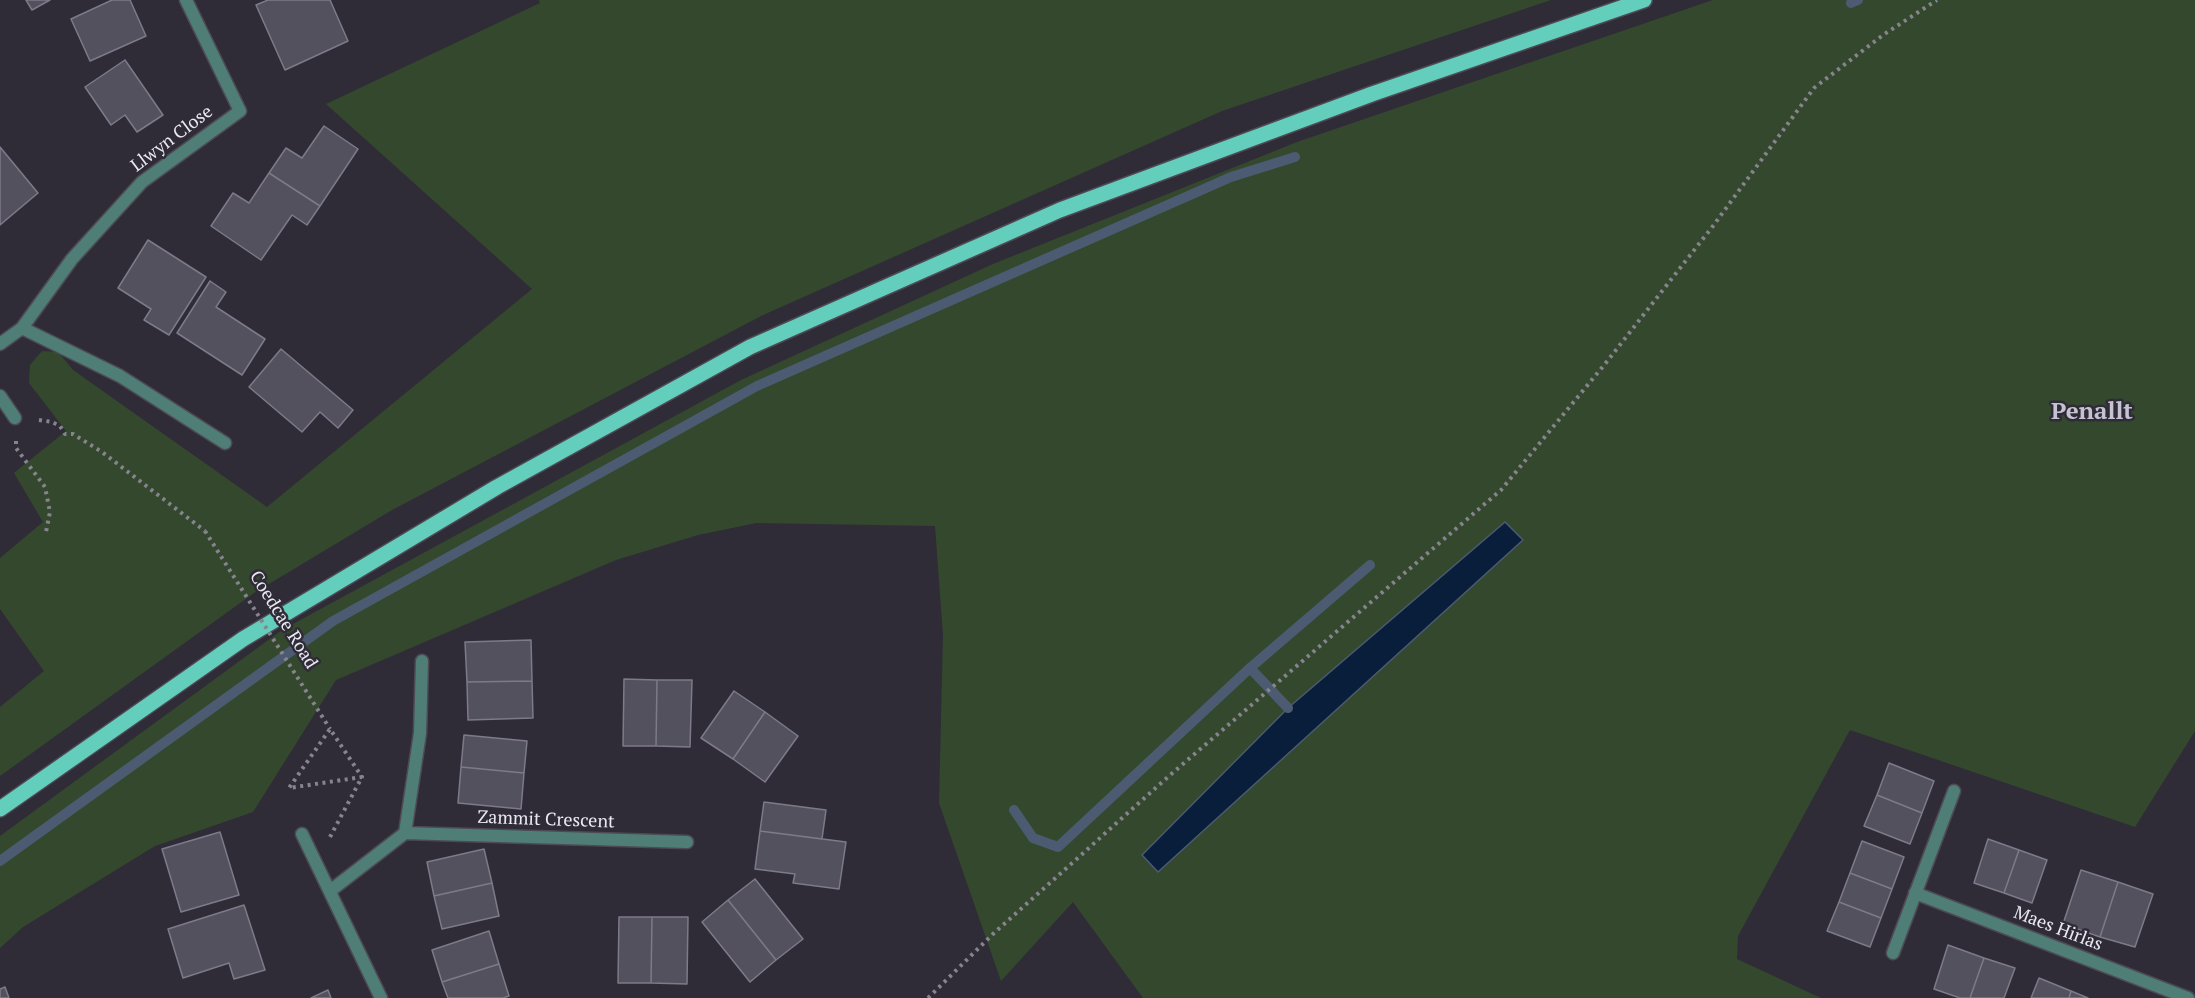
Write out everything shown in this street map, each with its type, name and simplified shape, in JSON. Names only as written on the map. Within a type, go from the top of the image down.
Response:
[{"type":"main road","points":[[0,809],[243,639],[497,487],[750,347],[1060,210],[1372,94],[1644,0]]},
{"type":"street","name":"Llwyn Close","points":[[0,344],[22,328],[72,259],[142,182],[240,111],[186,0]]},
{"type":"street","points":[[22,328],[120,376],[225,443]]},
{"type":"street","points":[[0,396],[15,418]]},
{"type":"street","points":[[330,891],[405,833],[420,733],[422,661]]},
{"type":"street","points":[[1893,953],[1954,790]]},
{"type":"street","name":"Zammit Crescent","points":[[405,833],[687,842]]},
{"type":"street","points":[[302,834],[381,998]]},
{"type":"street","name":"Maes Hirlas","points":[[1915,894],[2188,998]]},
{"type":"path","points":[[928,998],[993,934],[1252,702],[1501,490],[1605,364],[1698,245],[1814,88],[1883,35],[1936,0]]},
{"type":"path","points":[[15,418],[16,448],[45,487],[50,512],[46,532]]},
{"type":"path","name":"Coedcae Road","points":[[15,418],[52,422],[60,426],[65,434],[73,434],[102,452],[205,531],[362,777]]},
{"type":"path","points":[[330,729],[289,788],[362,777]]},
{"type":"path","points":[[310,850],[327,841],[362,777]]},
{"type":"green space","points":[[539,0],[1551,0],[1222,111],[763,315],[392,510],[254,593],[0,776],[0,707],[44,671],[0,609],[0,558],[43,522],[14,473],[66,431],[29,383],[30,365],[42,351],[58,352],[73,370],[267,507],[532,289],[326,104],[540,3]]},
{"type":"green space","points":[[1713,0],[2195,0],[2195,731],[2135,827],[1850,730],[1738,936],[1737,959],[1821,998],[1143,998],[1073,902],[1001,981],[939,803],[943,635],[935,526],[756,523],[698,535],[616,560],[336,680],[253,812],[155,846],[23,927],[0,948],[0,836],[282,630],[741,380],[993,264],[1297,142]]},
{"type":"water","points":[[1505,522],[1523,540],[1158,872],[1142,855],[1288,708]]},
{"type":"building","points":[[26,0],[50,0],[32,10]]},
{"type":"building","points":[[112,0],[130,0],[146,36],[90,61],[71,19]]},
{"type":"building","points":[[268,0],[330,0],[348,41],[285,70],[256,5]]},
{"type":"building","points":[[125,60],[163,115],[137,132],[125,115],[111,125],[85,87]]},
{"type":"building","points":[[324,126],[358,149],[320,206],[269,173],[286,148],[302,158]]},
{"type":"building","points":[[0,147],[38,193],[0,225]]},
{"type":"building","points":[[269,173],[320,206],[307,225],[292,215],[261,260],[211,226],[233,193],[249,203]]},
{"type":"building","points":[[148,240],[206,277],[169,335],[144,320],[151,309],[118,288]]},
{"type":"building","points":[[210,281],[226,292],[216,307],[265,339],[242,375],[177,333]]},
{"type":"building","points":[[281,349],[353,410],[338,428],[320,412],[302,432],[249,387]]},
{"type":"building","points":[[531,640],[532,681],[467,682],[465,642]]},
{"type":"building","points":[[624,679],[657,680],[656,746],[623,746]]},
{"type":"building","points":[[657,680],[692,680],[690,747],[656,746]]},
{"type":"building","points":[[532,681],[533,718],[468,720],[467,682]]},
{"type":"building","points":[[734,691],[765,712],[733,759],[701,738]]},
{"type":"building","points":[[765,712],[798,736],[765,782],[733,759]]},
{"type":"building","points":[[464,735],[527,741],[524,773],[461,767]]},
{"type":"building","points":[[1889,763],[1934,781],[1922,813],[1877,795]]},
{"type":"building","points":[[461,767],[524,773],[521,809],[458,803]]},
{"type":"building","points":[[1877,795],[1922,813],[1910,844],[1864,826]]},
{"type":"building","points":[[764,802],[826,810],[822,839],[760,831]]},
{"type":"building","points":[[760,831],[846,842],[839,889],[793,883],[795,874],[755,869]]},
{"type":"building","points":[[220,832],[239,895],[181,912],[162,849]]},
{"type":"building","points":[[1988,839],[2019,850],[2004,893],[1974,883]]},
{"type":"building","points":[[1862,841],[1904,857],[1892,889],[1850,873]]},
{"type":"building","points":[[484,849],[492,883],[434,896],[427,862]]},
{"type":"building","points":[[2019,850],[2047,860],[2032,903],[2004,893]]},
{"type":"building","points":[[2081,870],[2118,882],[2100,937],[2063,924]]},
{"type":"building","points":[[1850,873],[1892,889],[1881,918],[1839,902]]},
{"type":"building","points":[[755,879],[803,939],[776,960],[728,900]]},
{"type":"building","points":[[2118,882],[2153,894],[2135,947],[2100,937]]},
{"type":"building","points":[[492,883],[499,916],[442,929],[434,896]]},
{"type":"building","points":[[728,900],[776,960],[750,982],[702,922]]},
{"type":"building","points":[[1839,902],[1881,918],[1870,947],[1827,931]]},
{"type":"building","points":[[244,905],[265,970],[234,979],[229,963],[183,978],[168,929]]},
{"type":"building","points":[[619,917],[652,917],[651,983],[618,983]]},
{"type":"building","points":[[652,917],[688,917],[687,984],[651,983]]},
{"type":"building","points":[[489,931],[499,964],[442,982],[432,950]]},
{"type":"building","points":[[1948,945],[1984,958],[1970,998],[1960,998],[1934,989]]},
{"type":"building","points":[[1984,958],[2015,968],[2004,998],[1970,998]]},
{"type":"building","points":[[499,964],[509,996],[503,998],[448,998],[442,982]]},
{"type":"building","points":[[2039,978],[2071,991],[2069,998],[2031,998]]},
{"type":"building","points":[[5,987],[9,998],[0,998],[0,989]]},
{"type":"building","points":[[328,990],[331,998],[311,998]]},
{"type":"building","points":[[2071,991],[2088,998],[2069,998]]},
{"type":"waterway","points":[[1851,3],[1858,0]]},
{"type":"waterway","points":[[0,861],[333,621],[757,386],[1231,177],[1295,157]]},
{"type":"waterway","points":[[1014,810],[1033,838],[1058,847],[1250,668],[1370,565]]},
{"type":"waterway","points":[[1250,668],[1288,708]]},
{"type":"district","name":"Penallt","points":[[2092,412]]}]
